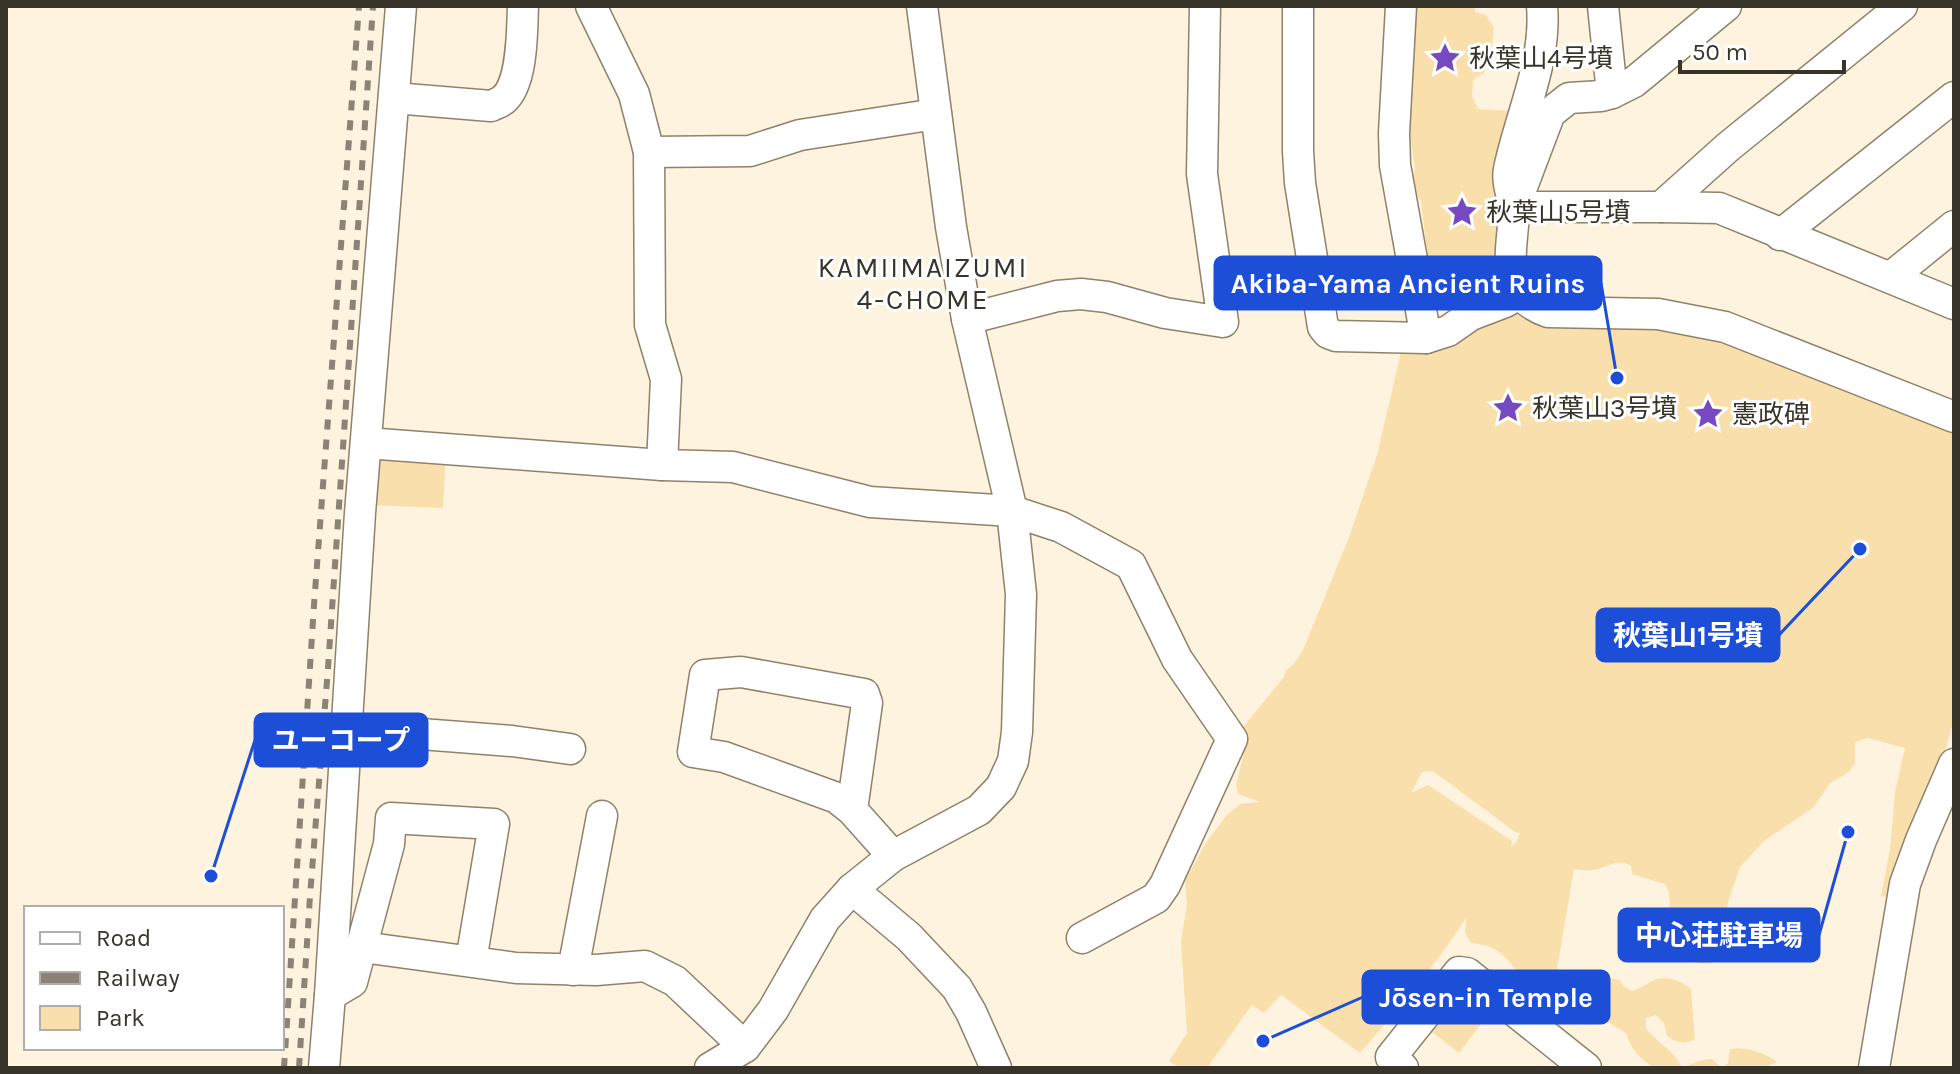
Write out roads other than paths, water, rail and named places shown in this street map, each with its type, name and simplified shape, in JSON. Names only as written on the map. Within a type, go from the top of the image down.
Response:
[{"type":"street","points":[[324,1068],[366,443],[401,6]]},
{"type":"street","points":[[394,98],[491,106],[504,100],[516,80],[523,6]]},
{"type":"street","points":[[591,6],[634,94],[649,152],[650,325],[666,379],[662,465]]},
{"type":"street","points":[[710,1068],[745,1047],[773,1010],[825,919],[852,889],[893,856],[979,810],[1001,787],[1013,761],[1017,732],[1021,594],[1012,511],[967,319],[951,227],[922,6]]},
{"type":"street","points":[[967,319],[1057,296],[1081,294],[1223,322],[1202,174],[1205,6]]},
{"type":"street","points":[[1298,6],[1300,183],[1323,327],[1336,336],[1426,338],[1448,331],[1471,315],[1521,293]]},
{"type":"street","points":[[1401,6],[1395,165],[1426,338]]},
{"type":"street","points":[[1542,6],[1540,51],[1508,174],[1514,207],[1509,269],[1514,285],[1535,307],[1548,312],[1658,314],[1725,327],[1954,417]]},
{"type":"street","points":[[1603,6],[1612,93]]},
{"type":"street","points":[[1514,207],[1550,113],[1569,98],[1601,96],[1634,82],[1722,8]]},
{"type":"street","points":[[1661,207],[1887,11]]},
{"type":"street","points":[[1780,235],[1954,97]]},
{"type":"street","points":[[649,152],[750,151],[800,135],[936,114]]},
{"type":"street","points":[[1514,207],[1719,208],[1954,304]]},
{"type":"street","points":[[1891,277],[1954,226]]},
{"type":"street","points":[[366,443],[662,465],[733,467],[870,502],[1012,511],[1061,527],[1131,565],[1177,659],[1232,739],[1165,885],[1156,898],[1082,938]]},
{"type":"street","points":[[852,810],[867,703],[864,694],[741,672],[705,675],[693,752],[724,757],[837,798],[852,810],[893,856]]},
{"type":"street","points":[[345,735],[391,740],[421,734],[570,749]]},
{"type":"street","points":[[1874,1068],[1905,884],[1954,765]]},
{"type":"street","points":[[573,970],[602,816]]},
{"type":"street","points":[[330,995],[352,982],[389,844],[391,818],[494,824],[471,961]]},
{"type":"street","points":[[852,889],[909,937],[957,988],[996,1068]]},
{"type":"street","points":[[362,947],[516,968],[596,970],[645,966],[675,981],[745,1047]]},
{"type":"street","points":[[1403,1068],[1391,1057],[1459,972],[1467,973],[1586,1068]]},
{"type":"railway","points":[[284,1068],[314,605],[359,6]]},
{"type":"railway","points":[[299,1068],[373,6]]},
{"type":"place","name":"秋葉山4号墳","points":[[1445,58]]},
{"type":"place","name":"秋葉山5号墳","points":[[1462,212]]},
{"type":"place","name":"Akiba-Yama Ancient Ruins","points":[[1617,378]]},
{"type":"place","name":"秋葉山3号墳","points":[[1508,408]]},
{"type":"place","name":"憲政碑","points":[[1708,414]]},
{"type":"place","name":"秋葉山1号墳","points":[[1860,549]]},
{"type":"place","name":"中心荘駐車場","points":[[1848,832]]},
{"type":"place","name":"ユーコープ","points":[[211,876]]},
{"type":"place","name":"Jōsen-in Temple","points":[[1263,1041]]},
{"type":"district","name":"KAMIIMAIZUMI 4-CHOME","points":[[923,283]]}]
